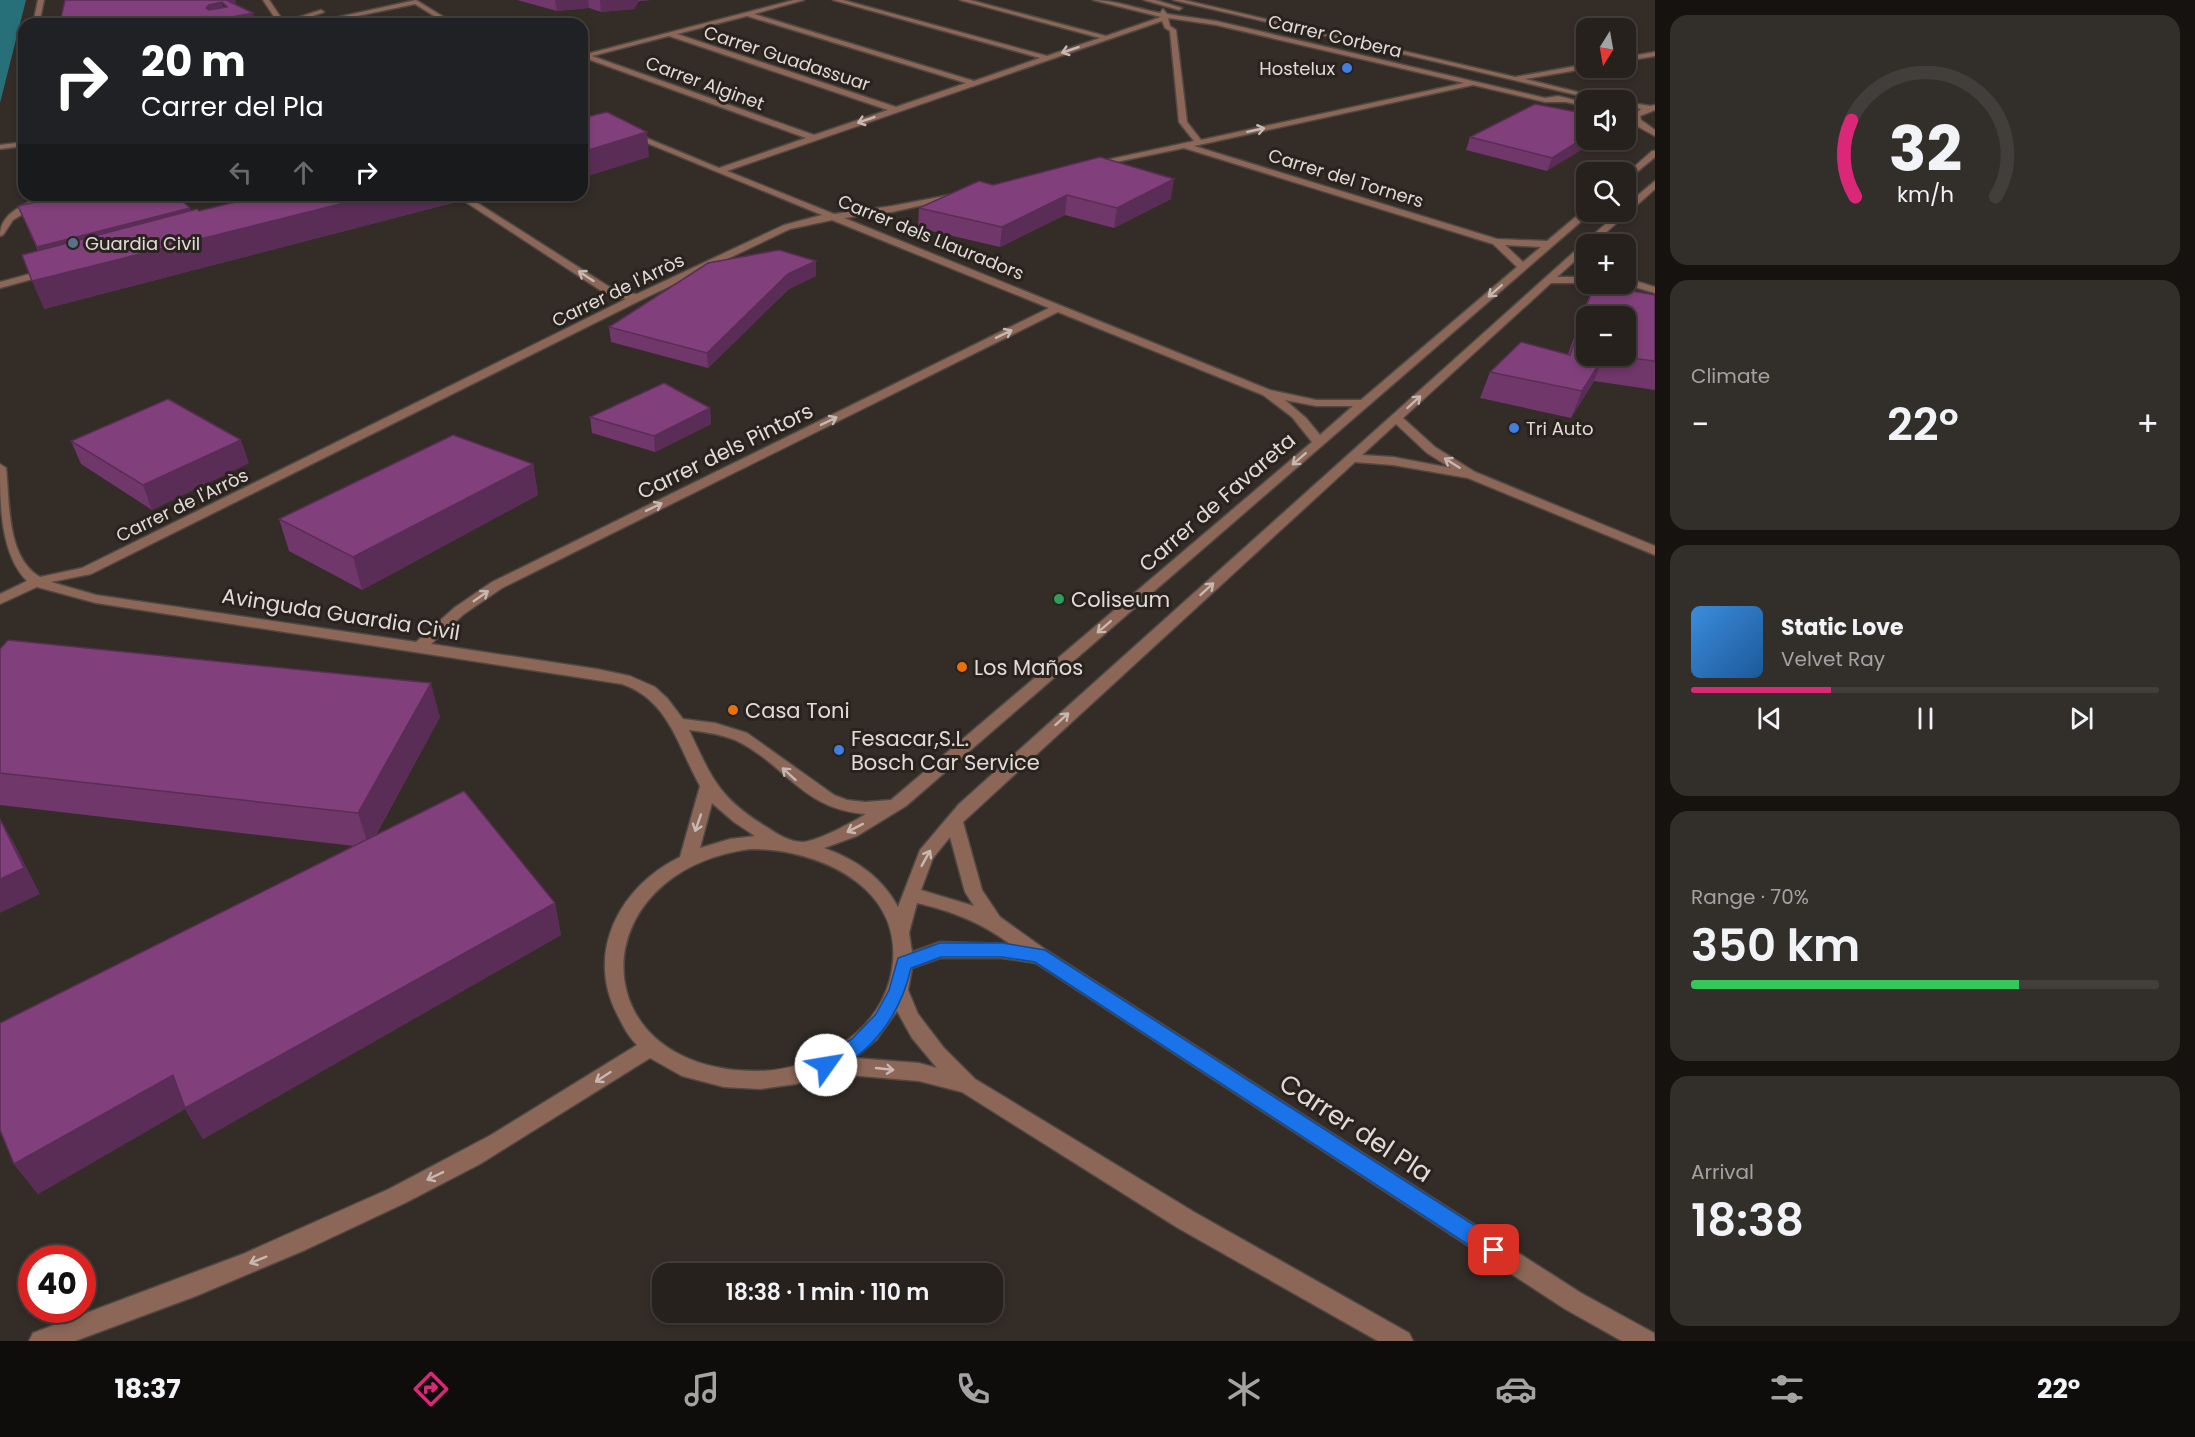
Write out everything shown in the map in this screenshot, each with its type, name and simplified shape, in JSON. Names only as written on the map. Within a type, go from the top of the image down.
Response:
[{"type":"street","points":[[37,18],[41,0]]},
{"type":"street","points":[[266,0],[278,18]]},
{"type":"street","points":[[588,53],[782,0]]},
{"type":"street","points":[[588,53],[801,0]]},
{"type":"street","points":[[836,0],[1047,58]]},
{"type":"street","points":[[963,0],[1107,38]]},
{"type":"street","name":"Carrer Corbera","points":[[1096,0],[1144,12],[1209,22],[1545,100],[1567,100]]},
{"type":"street","points":[[1147,0],[1576,102]]},
{"type":"street","points":[[1179,0],[1576,94]]},
{"type":"street","points":[[339,18],[416,2],[442,18]]},
{"type":"street","points":[[1161,3],[1167,27],[1173,30]]},
{"type":"street","points":[[296,18],[325,12]]},
{"type":"street","points":[[747,14],[973,83]]},
{"type":"street","points":[[720,170],[1107,38],[1165,16]]},
{"type":"street","points":[[1173,30],[1182,25],[1209,22]]},
{"type":"street","points":[[1173,30],[1184,122],[1199,142]]},
{"type":"street","name":"Carrer Guadassuar","points":[[669,34],[896,110]]},
{"type":"street","points":[[1636,57],[1655,54]]},
{"type":"street","name":"Carrer Alginet","points":[[588,56],[814,138]]},
{"type":"street","points":[[1509,79],[1576,68]]},
{"type":"street","points":[[1080,169],[1470,84]]},
{"type":"street","points":[[1636,105],[1651,107]]},
{"type":"street","points":[[1651,107],[1636,116],[1637,121],[1654,135]]},
{"type":"street","name":"Carrer dels Llauradors","points":[[615,128],[1267,393],[1298,414],[1310,427],[1318,442]]},
{"type":"street","points":[[0,147],[18,145]]},
{"type":"street","name":"Carrer del Torners","points":[[1185,146],[1496,242]]},
{"type":"street","points":[[1636,169],[1655,153]]},
{"type":"street","points":[[1636,201],[1655,184]]},
{"type":"street","name":"Carrer de l'Arròs","points":[[0,600],[11,592],[38,580],[86,571],[639,297],[787,227],[815,219],[892,210],[974,192]]},
{"type":"street","points":[[0,233],[2,226],[14,215],[39,201]]},
{"type":"street","points":[[468,201],[604,288],[621,296],[639,297]]},
{"type":"street","points":[[0,215],[14,215]]},
{"type":"street","name":"Carrer de Favareta","points":[[805,848],[852,831],[900,802],[1576,222]]},
{"type":"street","points":[[1601,234],[1613,222]]},
{"type":"street","points":[[1496,242],[1550,244]]},
{"type":"street","points":[[1496,242],[1522,267]]},
{"type":"street","points":[[900,932],[910,894],[926,855],[954,819],[1576,257]]},
{"type":"street","points":[[0,285],[57,270]]},
{"type":"street","points":[[1549,280],[1576,280]]},
{"type":"street","points":[[1636,284],[1655,290]]},
{"type":"street","name":"Carrer dels Pintors","points":[[420,647],[459,611],[497,585],[1059,307]]},
{"type":"street","name":"Carrer dels Llauradors","points":[[1267,393],[1316,402],[1364,403]]},
{"type":"street","points":[[1396,418],[1431,450],[1471,475],[1655,551]]},
{"type":"street","points":[[1351,458],[1393,460],[1471,475]]},
{"type":"street","name":"Avinguda Guardia Civil","points":[[0,468],[7,533],[14,558],[23,572],[59,591],[597,674],[633,682],[653,692],[670,709],[708,786],[724,805],[779,843]]},
{"type":"street","points":[[678,724],[711,727],[747,740],[819,796],[844,804],[873,809],[900,802]]},
{"type":"street","points":[[688,859],[708,786]]},
{"type":"street","name":"Carrer del Pla","points":[[954,819],[974,892],[994,922]]},
{"type":"street","points":[[779,843],[805,848],[838,860],[866,879],[887,904],[900,932],[904,963],[897,991],[882,1020],[858,1045],[826,1065],[794,1076],[760,1081],[725,1078],[693,1071],[662,1055],[639,1034],[622,1010],[613,983],[613,946],[628,911],[654,881],[688,859],[717,849],[738,845],[779,843]]},
{"type":"street","name":"Carrer del Pla","points":[[910,894],[950,904],[994,922],[1039,955],[1573,1301],[1646,1341]]},
{"type":"street","name":"Carrer del Pla","points":[[904,963],[940,950],[1002,950],[1039,955]]},
{"type":"street","points":[[897,991],[914,1025],[939,1058],[968,1084],[1186,1220],[1401,1341]]},
{"type":"street","points":[[41,1341],[156,1302],[271,1255],[446,1171],[549,1112],[652,1046]]},
{"type":"street","points":[[826,1065],[919,1072],[968,1084]]},
{"type":"water","points":[[0,0],[26,0],[21,18],[18,18],[18,32],[0,103]]},
{"type":"building","points":[[65,0],[226,0],[253,13],[228,18],[61,18]],"holes":[[[222,2],[227,7],[209,10],[206,8],[209,5]]]},
{"type":"building","points":[[1535,104],[1576,112],[1576,143],[1552,158],[1470,137]]},
{"type":"building","points":[[607,112],[647,132],[588,150],[588,117]]},
{"type":"building","points":[[1100,157],[1174,179],[1117,208],[1067,195],[1002,227],[919,208],[979,181],[993,185]]},
{"type":"building","points":[[40,201],[182,201],[190,208],[37,247],[18,206]]},
{"type":"building","points":[[240,201],[352,201],[32,281],[22,255],[197,209],[199,211]]},
{"type":"building","points":[[779,250],[816,261],[788,274],[707,353],[609,327],[708,263]]},
{"type":"building","points":[[1636,292],[1655,295],[1655,361],[1636,359],[1636,306],[1587,306],[1591,294],[1636,294]]},
{"type":"building","points":[[1576,337],[1576,366],[1598,366],[1582,391],[1490,372],[1521,342],[1570,355]]},
{"type":"building","points":[[664,383],[710,408],[654,436],[590,417]]},
{"type":"building","points":[[168,399],[241,440],[143,485],[71,441]]},
{"type":"building","points":[[453,435],[533,464],[353,557],[279,519]]},
{"type":"building","points":[[8,640],[431,683],[358,813],[0,773],[0,649]]},
{"type":"building","points":[[464,791],[555,903],[185,1108],[173,1075],[14,1164],[0,1130],[0,1023]]},
{"type":"building","points":[[0,819],[24,868],[0,879]]},
{"type":"place","name":"Hostelux","points":[[1347,68]]},
{"type":"place","name":"Guardia Civil","points":[[73,243]]},
{"type":"place","name":"Tri Auto","points":[[1514,428]]},
{"type":"place","name":"Coliseum","points":[[1059,599]]},
{"type":"place","name":"Los Maños","points":[[962,667]]},
{"type":"place","name":"Casa Toni","points":[[733,710]]},
{"type":"place","name":"Fesacar,S.L. Bosch Car Service","points":[[839,750]]},
{"type":"route","points":[[826,1065],[858,1045],[882,1020],[897,991],[904,963],[940,950],[1002,950],[1039,955],[1494,1250]]}]
